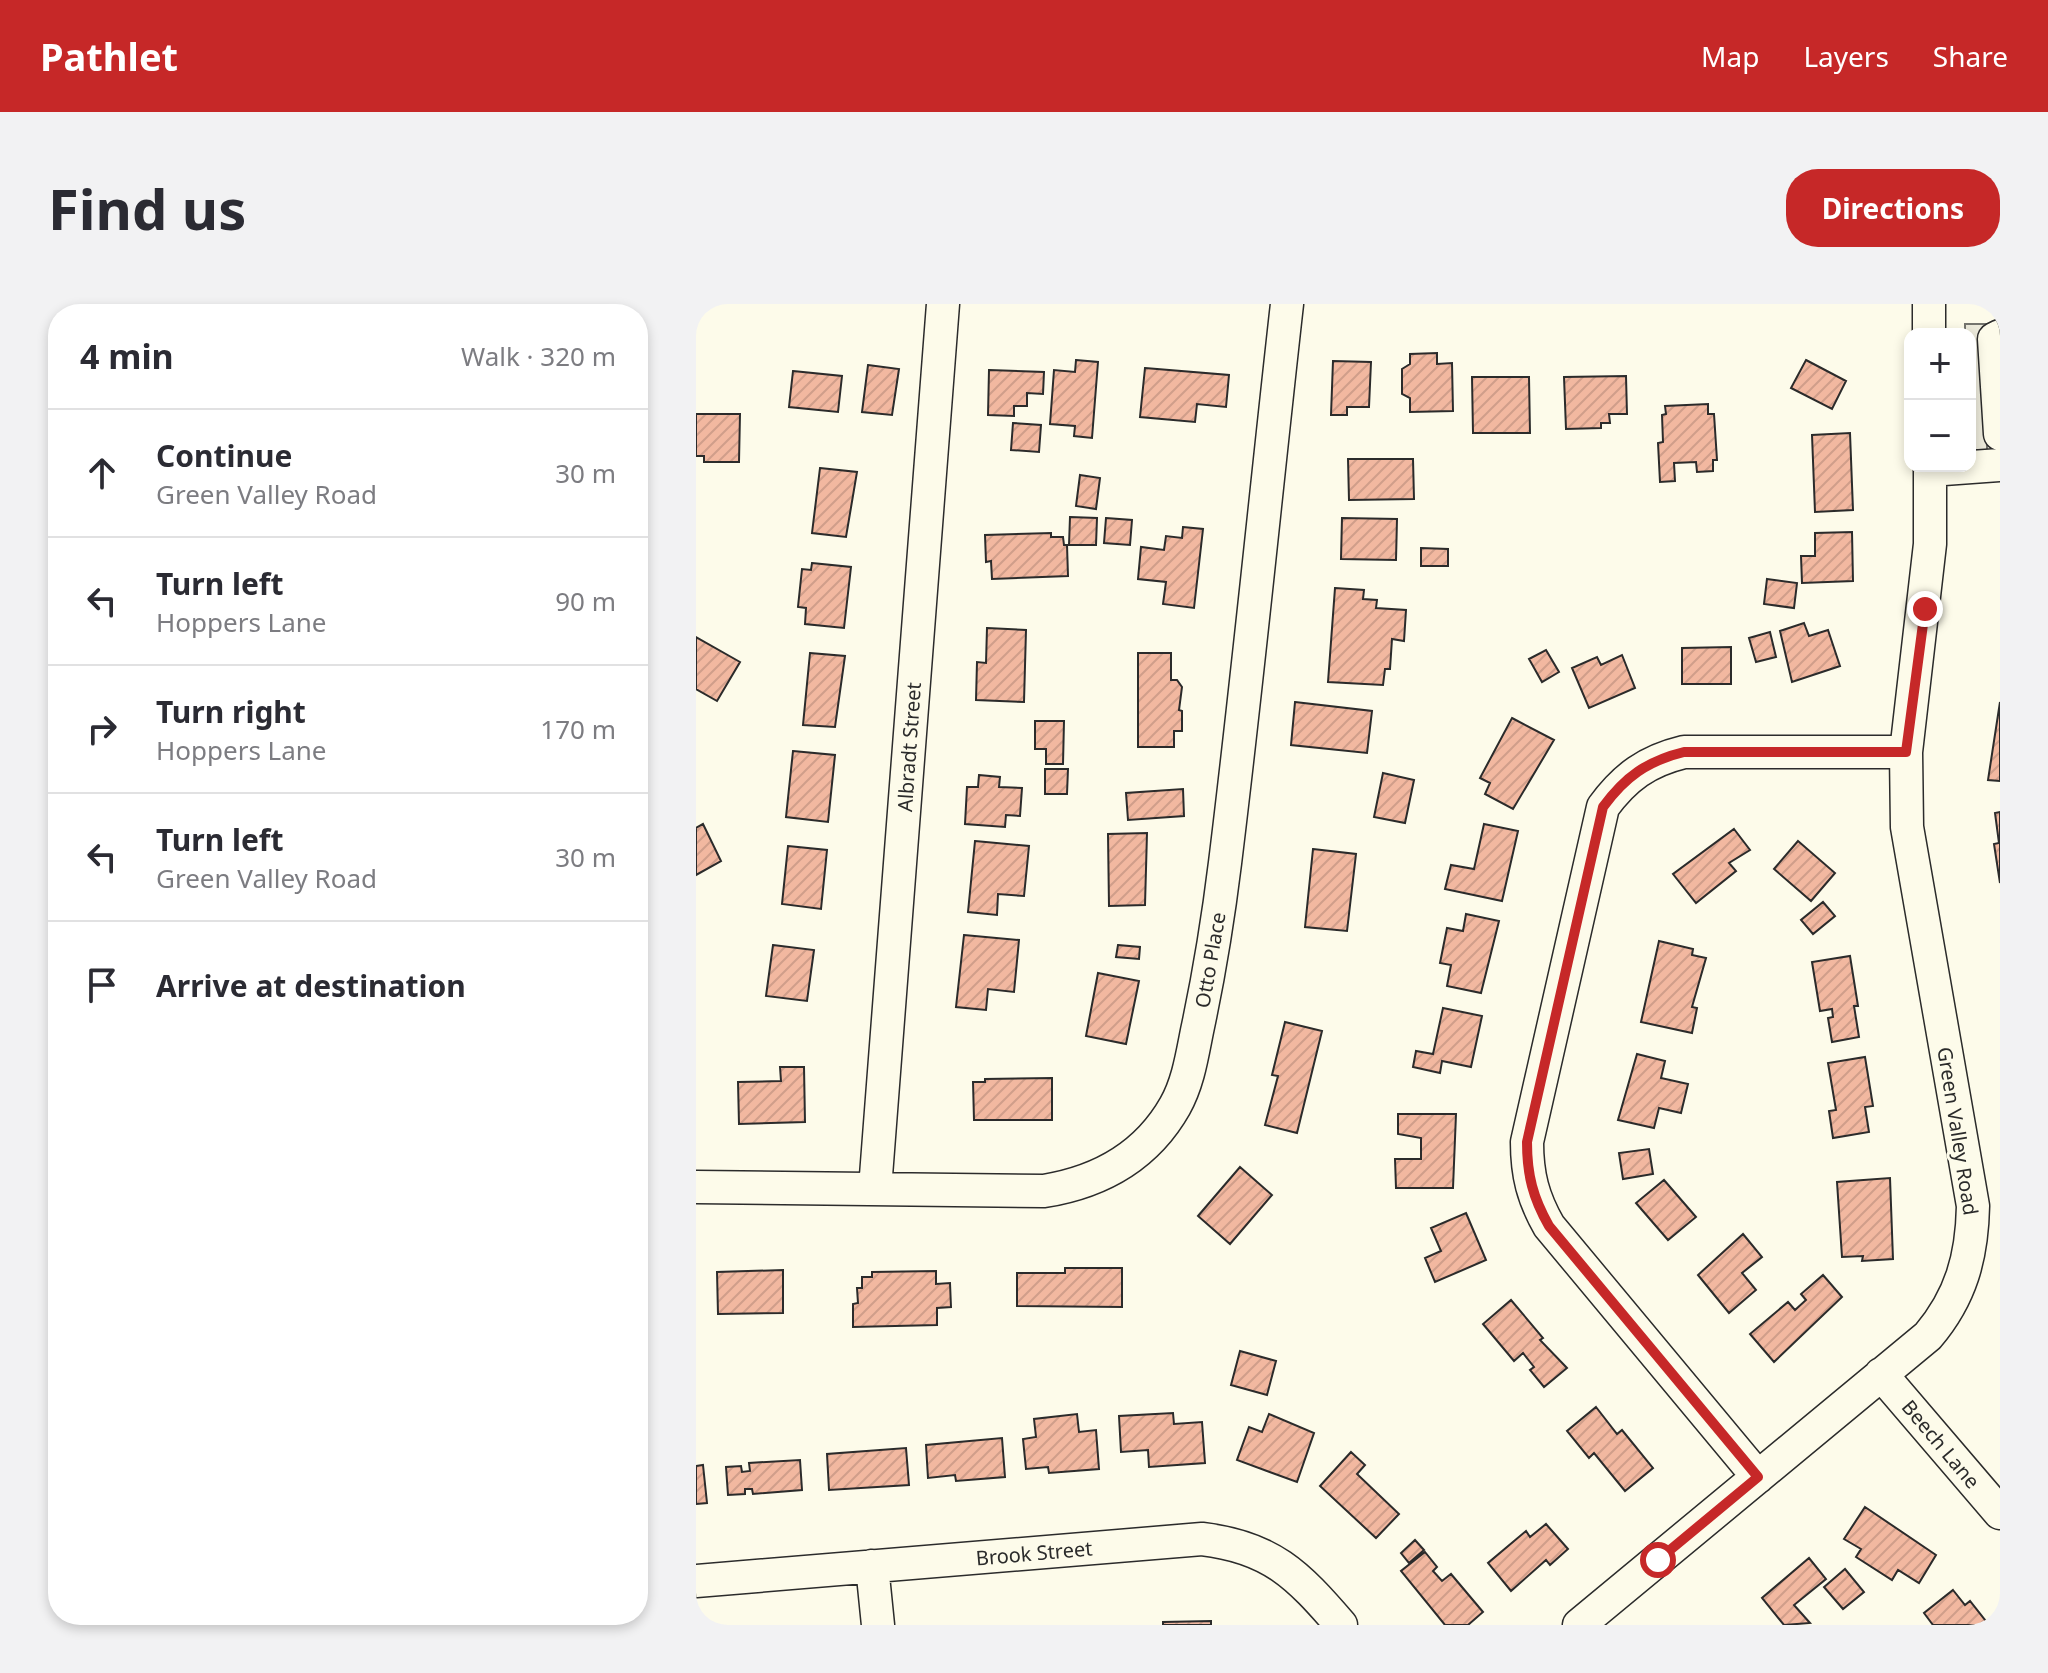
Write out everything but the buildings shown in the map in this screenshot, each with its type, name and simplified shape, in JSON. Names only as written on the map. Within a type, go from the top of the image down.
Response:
[{"type":"street","name":"Albradt Street","points":[[875,1189],[943,304]]},
{"type":"street","name":"Otto Place","points":[[696,1187],[1044,1191],[1074,1186],[1103,1175],[1133,1157],[1157,1133],[1176,1105],[1187,1080],[1213,958],[1287,304]]},
{"type":"street","points":[[1929,304],[1929,328]]},
{"type":"street","points":[[1997,338],[2000,434]]},
{"type":"street","points":[[1976,466],[2000,465]]},
{"type":"street","name":"Green Valley Road","points":[[1579,1625],[1928,1336],[1948,1313],[1963,1280],[1972,1242],[1973,1206],[1907,827],[1906,752],[1929,557],[1930,472]]},
{"type":"street","points":[[1758,1477],[1549,1226],[1535,1202],[1527,1173],[1527,1142],[1603,807],[1618,786],[1648,764],[1684,752],[1906,752]]},
{"type":"street","name":"Beech Lane","points":[[1881,1374],[2000,1513]]},
{"type":"street","name":"Brook Street","points":[[696,1581],[1216,1541],[1262,1553],[1291,1570],[1341,1625]]},
{"type":"street","points":[[872,1566],[878,1625]]},
{"type":"shaded area","points":[[1965,324],[1986,324],[1987,450],[1976,450],[1976,328],[1965,328]]},
{"type":"route","points":[[1658,1560],[1758,1477],[1549,1226],[1535,1202],[1527,1173],[1527,1142],[1603,807],[1618,786],[1636,770],[1660,758],[1684,752],[1906,752],[1925,609]]}]
